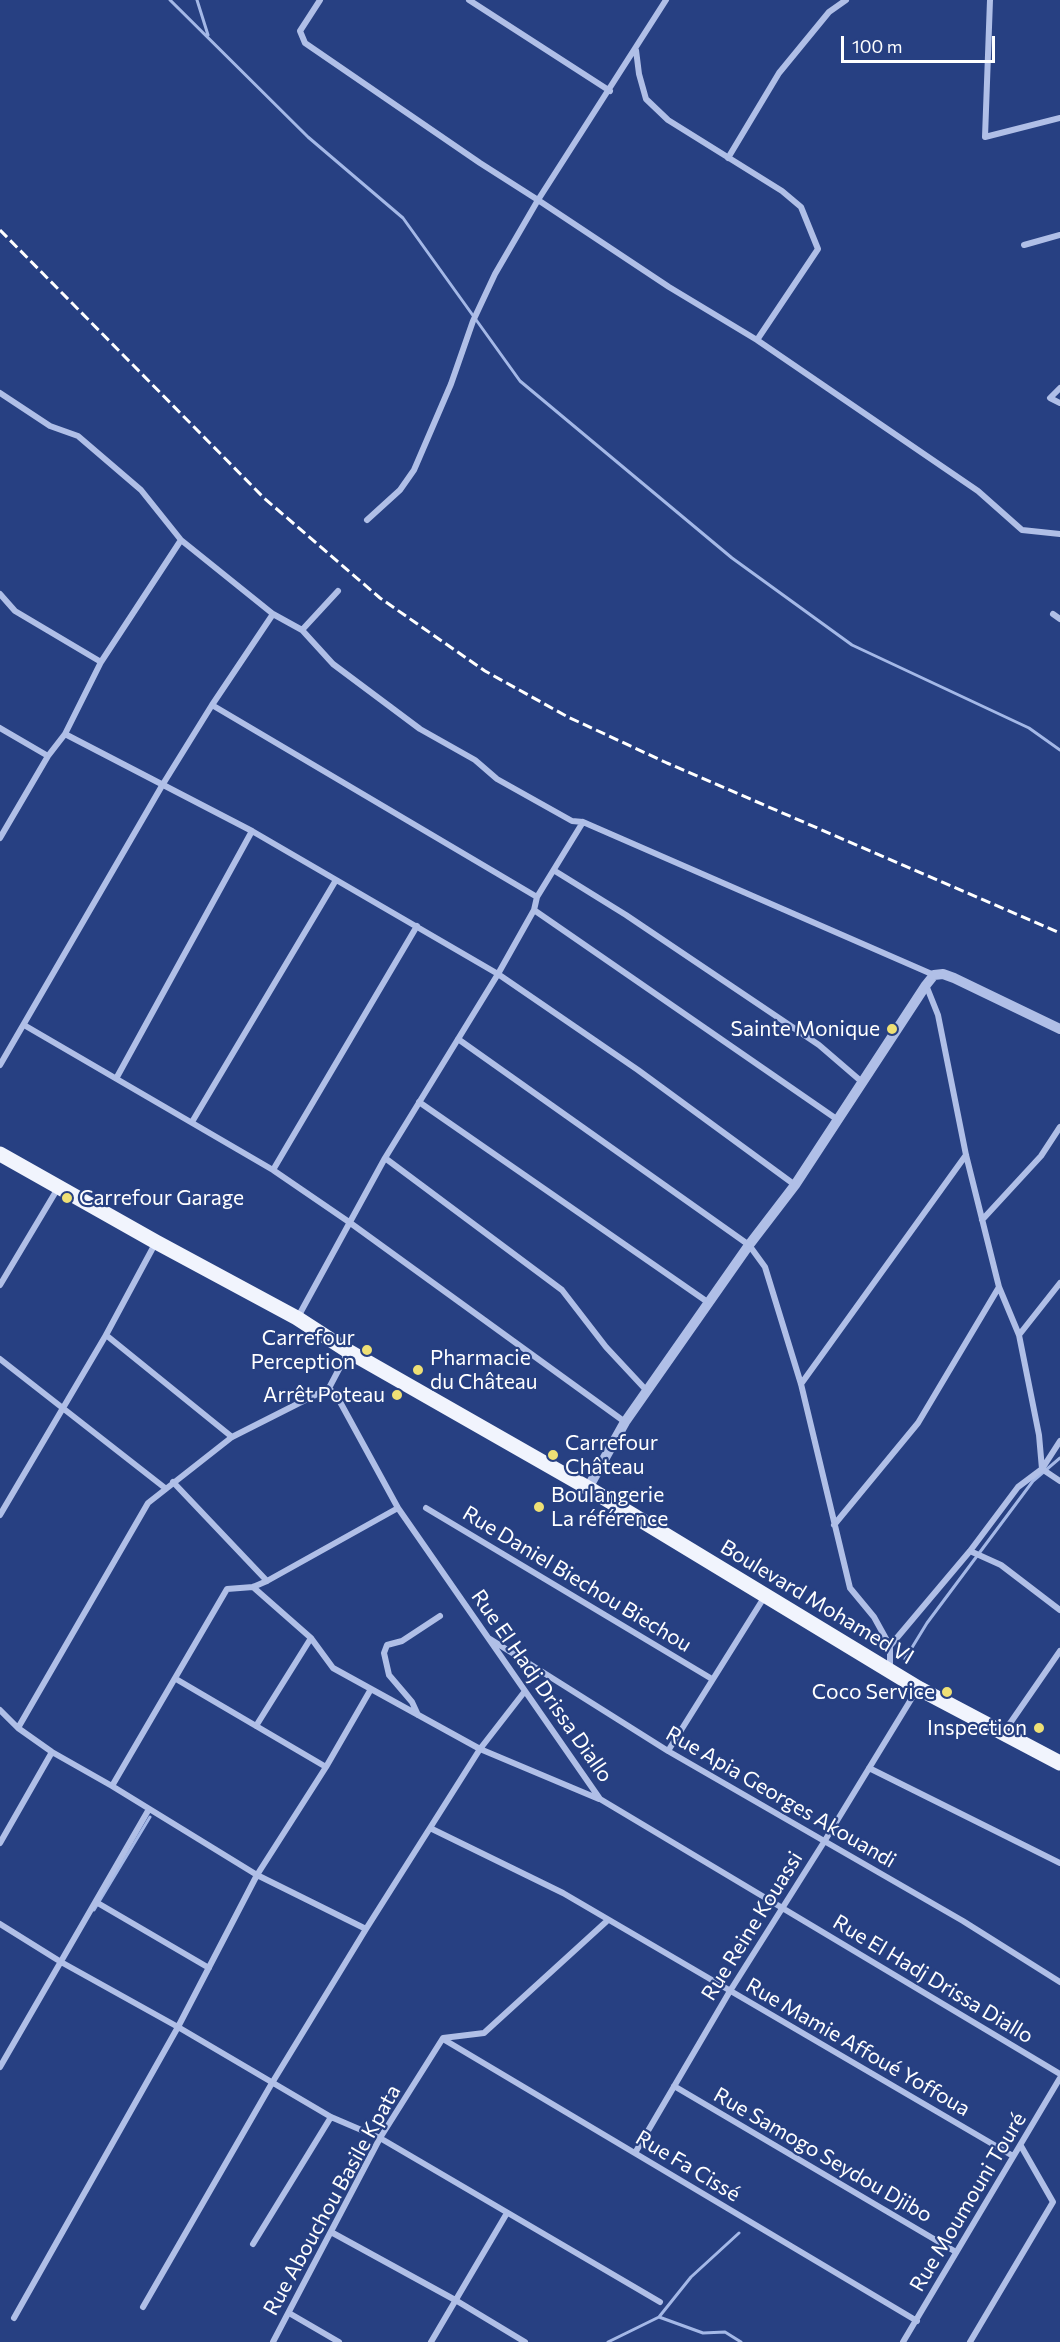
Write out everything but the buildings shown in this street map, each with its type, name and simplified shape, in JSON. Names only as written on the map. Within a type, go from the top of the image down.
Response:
[{"type":"main road","name":"Boulevard Mohamed VI","points":[[0,1154],[297,1318],[348,1351],[588,1488],[918,1688],[1060,1762]]},
{"type":"street","points":[[320,0],[300,31],[305,43],[480,163],[669,287],[757,340],[978,491],[1022,531],[1060,534]]},
{"type":"street","points":[[470,0],[610,91]]},
{"type":"street","points":[[367,519],[400,490],[414,470],[451,384],[473,321],[495,274],[538,200],[610,91],[666,0]]},
{"type":"street","points":[[728,158],[779,73],[829,12],[846,0]]},
{"type":"street","points":[[990,0],[985,136],[1060,118]]},
{"type":"street","points":[[636,49],[639,74],[646,99],[668,120],[782,191],[801,207],[818,249],[757,340]]},
{"type":"street","points":[[1024,244],[1060,235]]},
{"type":"street","points":[[1060,388],[1050,398],[1060,403]]},
{"type":"street","points":[[0,393],[50,426],[67,431],[86,443],[141,490],[181,540],[273,614],[302,630],[333,664],[420,729],[475,760],[497,779],[572,821],[583,822],[934,975],[943,974],[954,978],[1060,1029]]},
{"type":"street","points":[[0,838],[48,756],[65,734],[100,662],[181,540]]},
{"type":"street","points":[[302,630],[338,591]]},
{"type":"street","points":[[0,594],[15,611],[100,662]]},
{"type":"street","points":[[1,1062],[163,784],[273,614]]},
{"type":"street","points":[[1053,614],[1060,619]]},
{"type":"street","points":[[212,705],[537,897]]},
{"type":"street","points":[[0,728],[48,756]]},
{"type":"street","points":[[65,734],[252,831],[498,974],[638,1070],[795,1185]]},
{"type":"street","points":[[297,1318],[385,1158],[498,974],[534,909],[537,897],[583,822]]},
{"type":"street","points":[[117,1077],[252,831]]},
{"type":"street","points":[[555,871],[626,915],[819,1045],[862,1082]]},
{"type":"street","points":[[192,1122],[336,880]]},
{"type":"street","points":[[534,909],[838,1120]]},
{"type":"street","points":[[273,1170],[417,926]]},
{"type":"street","points":[[588,1488],[625,1422],[749,1245],[795,1185],[934,975]]},
{"type":"street","points":[[926,985],[938,1015],[966,1155],[999,1287],[1019,1335],[1039,1435],[1042,1469]]},
{"type":"street","points":[[24,1025],[117,1077],[273,1170],[349,1222],[625,1422]]},
{"type":"street","points":[[458,1039],[749,1245],[765,1267],[801,1384],[850,1588],[874,1617],[890,1646],[890,1670]]},
{"type":"street","points":[[419,1102],[709,1303]]},
{"type":"street","points":[[982,1220],[1041,1156],[1060,1127]]},
{"type":"street","points":[[801,1384],[966,1155]]},
{"type":"street","points":[[385,1158],[562,1290],[606,1347],[647,1391]]},
{"type":"street","points":[[0,1285],[58,1188]]},
{"type":"street","points":[[0,1515],[106,1335],[156,1242]]},
{"type":"street","points":[[1019,1335],[1060,1283]]},
{"type":"street","points":[[834,1525],[918,1423],[999,1287]]},
{"type":"street","points":[[106,1335],[232,1437]]},
{"type":"street","points":[[18,1728],[148,1503],[232,1437],[329,1388],[348,1351]]},
{"type":"street","points":[[0,1359],[165,1488]]},
{"type":"street","name":"Rue El Hadj Drissa Diallo","points":[[329,1388],[339,1401],[398,1508],[600,1799],[1060,2076]]},
{"type":"street","points":[[890,1646],[970,1551],[1018,1487],[1042,1469],[1060,1442]]},
{"type":"street","points":[[1042,1469],[1060,1481]]},
{"type":"street","points":[[173,1482],[267,1581]]},
{"type":"street","points":[[112,1786],[227,1589],[253,1587],[267,1581],[398,1508]]},
{"type":"street","name":"Rue Daniel Biechou Biechou","points":[[426,1508],[712,1679]]},
{"type":"street","points":[[970,1551],[1001,1565],[1060,1610]]},
{"type":"street","points":[[253,1587],[311,1638],[333,1668],[480,1749],[600,1799]]},
{"type":"street","points":[[668,1750],[766,1596]]},
{"type":"street","points":[[418,1715],[412,1702],[389,1675],[384,1653],[387,1645],[402,1641],[440,1616]]},
{"type":"street","points":[[256,1726],[311,1638]]},
{"type":"street","name":"Rue Apia Georges Akouandi","points":[[487,1638],[668,1750],[963,1922],[1060,1982]]},
{"type":"street","points":[[1004,1732],[1060,1651]]},
{"type":"street","points":[[176,1679],[326,1767]]},
{"type":"street","name":"Rue Reine Kouassi","points":[[635,2153],[730,1990],[918,1688]]},
{"type":"street","points":[[14,2318],[178,2027],[257,1875],[326,1767],[371,1689]]},
{"type":"street","points":[[143,2307],[272,2083],[366,1929],[480,1749],[525,1691]]},
{"type":"street","points":[[0,1710],[18,1728],[52,1752],[257,1875],[366,1929]]},
{"type":"street","points":[[0,1843],[52,1752]]},
{"type":"street","points":[[869,1768],[1060,1863]]},
{"type":"street","points":[[0,2067],[149,1809]]},
{"type":"street","name":"Rue Mamie Affoué Yoffoua","points":[[430,1828],[562,1893],[1013,2156]]},
{"type":"street","points":[[96,1902],[209,1968]]},
{"type":"street","points":[[443,2038],[483,2033],[608,1920]]},
{"type":"street","points":[[0,1924],[331,2117],[380,2138],[660,2302]]},
{"type":"street","name":"Rue Abouchou Basile Kpata","points":[[273,2342],[380,2138],[443,2038]]},
{"type":"street","name":"Rue Fa Cissé","points":[[443,2038],[917,2321]]},
{"type":"street","name":"Rue Moumouni Touré","points":[[903,2342],[1013,2156],[1058,2088],[1060,2076]]},
{"type":"street","name":"Rue Samogo Seydou Djibo","points":[[674,2086],[956,2252]]},
{"type":"street","points":[[253,2244],[331,2117]]},
{"type":"street","points":[[970,2342],[1053,2202],[1021,2146]]},
{"type":"street","points":[[431,2342],[507,2213]]},
{"type":"street","points":[[331,2232],[457,2301],[525,2342]]},
{"type":"street","points":[[289,2313],[339,2342]]},
{"type":"waterway","points":[[170,0],[308,137],[403,218],[520,381],[732,558],[852,645],[1029,728],[1060,750]]},
{"type":"waterway","points":[[197,0],[208,35]]},
{"type":"waterway","points":[[905,1659],[927,1623],[1033,1481],[1060,1458]]},
{"type":"waterway","points":[[94,1910],[150,1817]]},
{"type":"waterway","points":[[608,2342],[659,2317],[691,2277],[739,2233]]},
{"type":"waterway","points":[[659,2317],[703,2333],[725,2332],[741,2342]]},
{"type":"railway","points":[[0,230],[264,498],[380,598],[485,671],[568,717],[667,763],[1060,933]]},
{"type":"place","name":"Sainte Monique","points":[[892,1029]]},
{"type":"place","name":"Carrefour Garage","points":[[67,1198]]},
{"type":"place","name":"Carrefour Perception","points":[[367,1350]]},
{"type":"place","name":"Pharmacie du Château","points":[[418,1370]]},
{"type":"place","name":"Arrêt Poteau","points":[[397,1395]]},
{"type":"place","name":"Carrefour Château","points":[[553,1455]]},
{"type":"place","name":"Boulangerie La référence","points":[[539,1507]]},
{"type":"place","name":"Coco Service","points":[[947,1692]]},
{"type":"place","name":"Inspection","points":[[1039,1728]]}]
